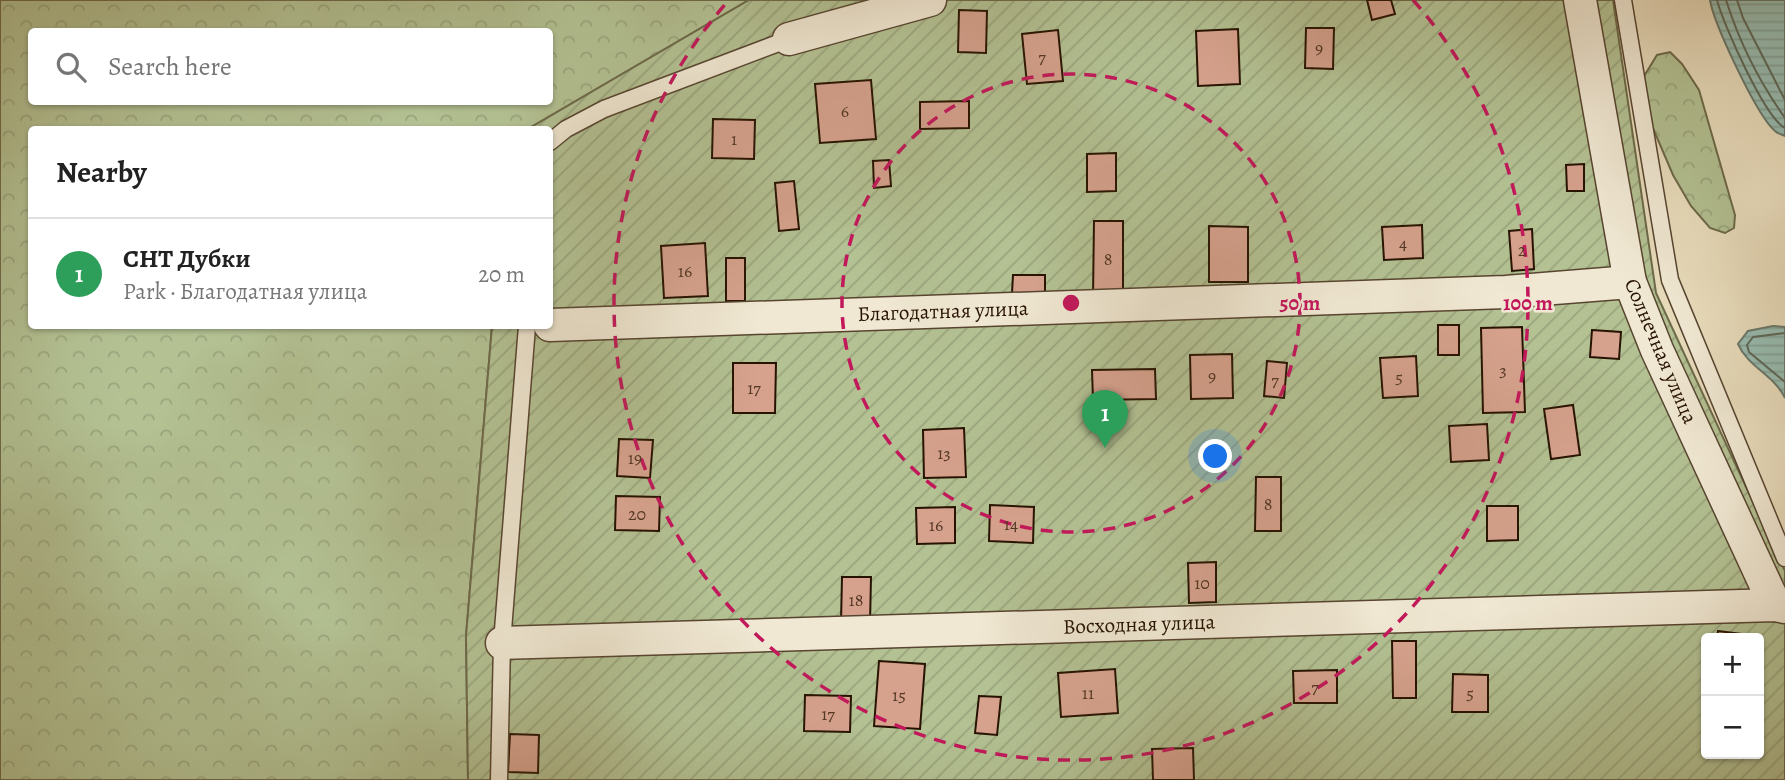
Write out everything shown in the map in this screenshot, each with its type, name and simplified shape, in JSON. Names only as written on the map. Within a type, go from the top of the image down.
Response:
[{"type":"street","points":[[789,39],[930,0]]},
{"type":"street","name":"Солнечная улица","points":[[1579,1],[1630,282],[1657,350],[1780,606]]},
{"type":"street","name":"Благодатная улица","points":[[553,325],[1506,292],[1630,282]]},
{"type":"street","name":"Восходная улица","points":[[502,643],[1780,606]]},
{"type":"lane","points":[[1623,0],[1670,280],[1785,558]]},
{"type":"lane","points":[[553,140],[566,129],[604,109],[789,39]]},
{"type":"lane","points":[[499,780],[502,643],[527,329]]},
{"type":"green space","points":[[0,0],[749,0],[533,126],[28,126],[28,329],[492,329],[466,636],[468,780],[0,780]]},
{"type":"green space","points":[[749,0],[1613,0],[1656,293],[1785,571],[1785,780],[468,780],[466,636],[492,329],[553,329],[553,126],[533,126]]},
{"type":"green space","points":[[1670,52],[1682,64],[1699,90],[1735,215],[1734,228],[1725,233],[1710,228],[1691,206],[1673,175],[1652,126],[1643,78],[1657,55]]},
{"type":"water","points":[[1710,0],[1785,0],[1785,136],[1776,132],[1758,108],[1737,69]]},
{"type":"water","points":[[1773,326],[1785,327],[1785,398],[1774,383],[1748,359],[1738,344],[1748,331]]},
{"type":"building","points":[[1367,0],[1391,0],[1395,14],[1372,20]]},
{"type":"building","points":[[959,10],[987,11],[986,53],[958,52]]},
{"type":"building","points":[[1306,28],[1334,28],[1333,69],[1305,68]]},
{"type":"building","points":[[1238,29],[1240,84],[1198,86],[1196,31]]},
{"type":"building","points":[[1058,30],[1063,81],[1027,84],[1022,34]]},
{"type":"building","points":[[871,80],[876,139],[820,143],[815,84]]},
{"type":"building","points":[[969,101],[969,128],[920,129],[920,102]]},
{"type":"building","points":[[713,119],[755,120],[754,159],[712,158]]},
{"type":"building","points":[[1116,153],[1116,191],[1087,192],[1087,154]]},
{"type":"building","points":[[889,160],[891,186],[874,188],[873,161]]},
{"type":"building","points":[[1584,164],[1584,191],[1567,191],[1566,165]]},
{"type":"building","points":[[794,181],[799,229],[779,231],[775,183]]},
{"type":"building","points":[[1094,221],[1123,221],[1123,297],[1093,297]]},
{"type":"building","points":[[1422,225],[1423,258],[1384,260],[1382,227]]},
{"type":"building","points":[[1209,226],[1248,227],[1248,282],[1209,282]]},
{"type":"building","points":[[1532,229],[1534,269],[1512,271],[1509,231]]},
{"type":"building","points":[[705,243],[708,296],[664,298],[661,246]]},
{"type":"building","points":[[726,258],[745,258],[745,301],[726,301]]},
{"type":"building","points":[[1013,275],[1045,275],[1045,294],[1012,293]]},
{"type":"building","points":[[1438,325],[1459,325],[1459,355],[1438,355]]},
{"type":"building","points":[[1522,327],[1525,412],[1483,413],[1481,328]]},
{"type":"building","points":[[1592,330],[1621,332],[1619,359],[1590,357]]},
{"type":"building","points":[[1232,354],[1233,398],[1191,399],[1190,355]]},
{"type":"building","points":[[1416,356],[1418,396],[1383,398],[1380,358]]},
{"type":"building","points":[[1267,361],[1287,363],[1284,398],[1264,396]]},
{"type":"building","points":[[733,363],[776,363],[775,413],[733,413]]},
{"type":"building","points":[[1155,369],[1156,399],[1093,400],[1092,370]]},
{"type":"building","points":[[1573,405],[1580,455],[1551,459],[1544,409]]},
{"type":"building","points":[[1487,424],[1489,460],[1451,462],[1449,426]]},
{"type":"building","points":[[964,428],[966,477],[924,478],[923,430]]},
{"type":"building","points":[[619,439],[653,440],[650,478],[617,476]]},
{"type":"building","points":[[1256,477],[1281,477],[1281,531],[1255,531]]},
{"type":"building","points":[[616,496],[660,497],[659,531],[615,530]]},
{"type":"building","points":[[990,505],[1034,507],[1033,543],[989,541]]},
{"type":"building","points":[[1487,506],[1518,506],[1518,540],[1487,541]]},
{"type":"building","points":[[955,507],[955,543],[917,544],[916,508]]},
{"type":"building","points":[[1216,562],[1216,602],[1189,603],[1188,563]]},
{"type":"building","points":[[842,577],[871,577],[870,623],[841,622]]},
{"type":"building","points":[[1392,641],[1416,641],[1416,698],[1393,698]]},
{"type":"building","points":[[879,661],[925,664],[920,729],[874,726]]},
{"type":"building","points":[[1115,669],[1118,713],[1061,717],[1058,673]]},
{"type":"building","points":[[1337,670],[1337,703],[1294,703],[1293,671]]},
{"type":"building","points":[[1453,674],[1488,675],[1488,712],[1452,712]]},
{"type":"building","points":[[805,695],[851,696],[850,732],[804,731]]},
{"type":"building","points":[[979,696],[1001,697],[997,735],[975,733]]},
{"type":"building","points":[[510,734],[539,735],[538,773],[508,772]]},
{"type":"building","points":[[1193,748],[1194,780],[1153,780],[1152,749]]},
{"type":"place","name":"СНТ Дубки","points":[[1105,448]]}]
